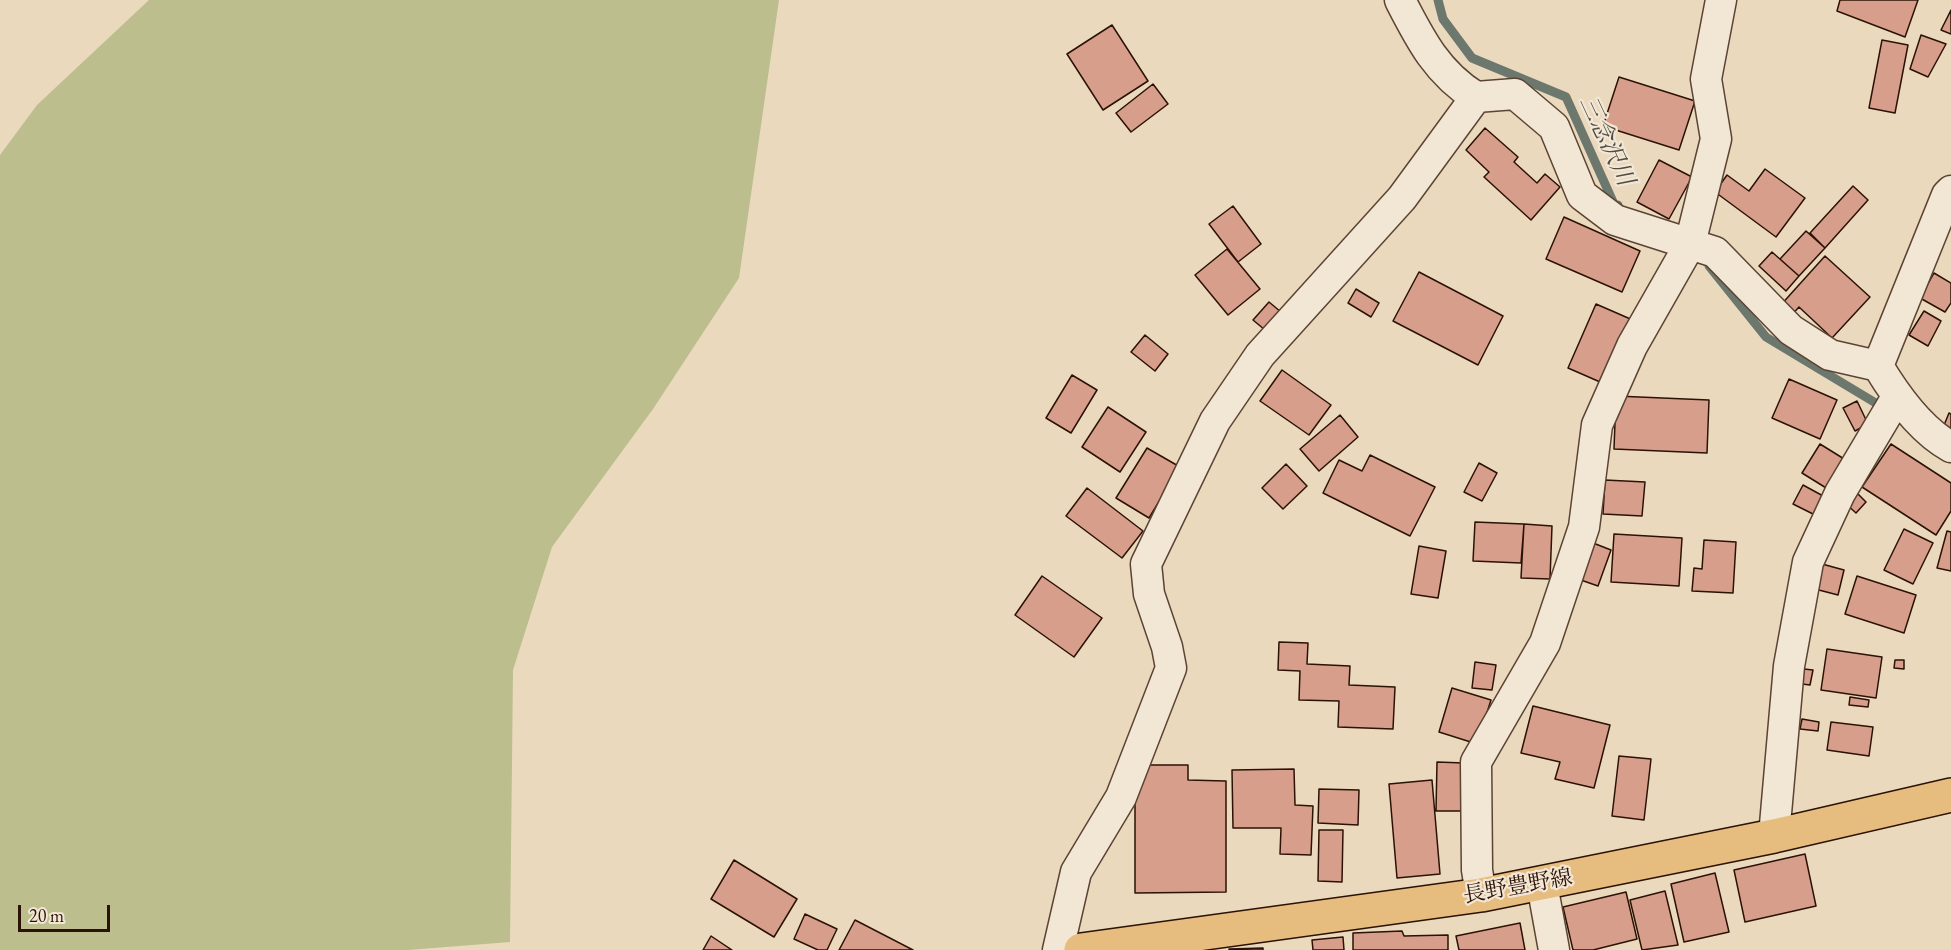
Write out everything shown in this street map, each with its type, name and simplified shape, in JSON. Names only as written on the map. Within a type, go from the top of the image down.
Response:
[{"type":"main road","name":"長野豊野線","points":[[1081,950],[1481,895],[1774,836],[1951,795]]},
{"type":"street","points":[[1400,0],[1419,37],[1453,83],[1476,96],[1515,94],[1554,126],[1582,195],[1615,220],[1714,252],[1791,330],[1830,355],[1878,366]]},
{"type":"street","points":[[1481,895],[1477,870],[1476,762],[1545,643],[1584,526],[1597,426],[1632,346],[1690,244],[1716,139],[1706,79],[1721,0]]},
{"type":"street","points":[[1058,950],[1076,872],[1121,797],[1171,668],[1167,647],[1149,594],[1146,564],[1215,421],[1260,355],[1402,198],[1476,96]]},
{"type":"street","points":[[1951,191],[1947,195],[1878,366],[1891,408],[1951,447]]},
{"type":"street","points":[[1774,836],[1789,666],[1808,562],[1840,493],[1891,408]]},
{"type":"street","points":[[1542,884],[1554,950]]},
{"type":"green space","points":[[149,0],[779,0],[739,278],[653,409],[552,547],[513,670],[510,942],[408,950],[0,950],[0,155],[37,105]]},
{"type":"building","points":[[1840,0],[1918,0],[1905,37],[1837,11]]},
{"type":"building","points":[[1951,10],[1951,34],[1941,30]]},
{"type":"building","points":[[1112,25],[1148,81],[1103,110],[1067,54]]},
{"type":"building","points":[[1921,35],[1946,44],[1928,77],[1910,69]]},
{"type":"building","points":[[1882,40],[1908,45],[1895,113],[1869,108]]},
{"type":"building","points":[[1619,77],[1695,101],[1679,150],[1603,126]]},
{"type":"building","points":[[1153,84],[1168,104],[1131,132],[1116,113]]},
{"type":"building","points":[[1485,128],[1518,157],[1514,162],[1537,183],[1545,174],[1560,187],[1531,220],[1484,177],[1489,172],[1466,150]]},
{"type":"building","points":[[1659,160],[1692,177],[1669,219],[1637,202]]},
{"type":"building","points":[[1765,169],[1805,198],[1776,237],[1715,192],[1727,175],[1749,191]]},
{"type":"building","points":[[1853,186],[1868,200],[1825,248],[1810,233]]},
{"type":"building","points":[[1233,206],[1261,244],[1238,262],[1209,224]]},
{"type":"building","points":[[1564,217],[1640,251],[1622,292],[1546,259]]},
{"type":"building","points":[[1806,231],[1825,248],[1799,276],[1780,259]]},
{"type":"building","points":[[1227,249],[1260,289],[1228,315],[1195,275]]},
{"type":"building","points":[[1772,252],[1799,276],[1786,291],[1759,266]]},
{"type":"building","points":[[1825,256],[1870,297],[1832,338],[1799,307],[1790,317],[1779,307]]},
{"type":"building","points":[[1419,272],[1503,316],[1478,365],[1393,321]]},
{"type":"building","points":[[1934,273],[1951,283],[1951,303],[1945,312],[1920,298]]},
{"type":"building","points":[[1356,289],[1379,303],[1371,317],[1348,303]]},
{"type":"building","points":[[1269,302],[1281,312],[1265,330],[1253,320]]},
{"type":"building","points":[[1596,304],[1635,321],[1607,385],[1568,368]]},
{"type":"building","points":[[1924,311],[1941,321],[1928,346],[1909,335]]},
{"type":"building","points":[[1145,335],[1168,354],[1155,371],[1131,352]]},
{"type":"building","points":[[1282,370],[1331,405],[1309,435],[1260,401]]},
{"type":"building","points":[[1072,375],[1097,390],[1071,433],[1046,418]]},
{"type":"building","points":[[1789,379],[1837,400],[1820,439],[1772,418]]},
{"type":"building","points":[[1616,396],[1709,400],[1707,453],[1614,449]]},
{"type":"building","points":[[1857,401],[1868,424],[1855,431],[1843,408]]},
{"type":"building","points":[[1108,407],[1146,432],[1120,472],[1082,447]]},
{"type":"building","points":[[1949,413],[1951,414],[1951,440],[1940,435]]},
{"type":"building","points":[[1340,415],[1358,437],[1319,471],[1300,449]]},
{"type":"building","points":[[1820,444],[1849,462],[1831,491],[1802,473]]},
{"type":"building","points":[[1891,444],[1951,483],[1951,511],[1936,535],[1862,487]]},
{"type":"building","points":[[1147,448],[1180,467],[1149,518],[1116,498]]},
{"type":"building","points":[[1370,455],[1435,487],[1410,536],[1323,493],[1339,460],[1362,471]]},
{"type":"building","points":[[1479,463],[1497,473],[1482,501],[1464,492]]},
{"type":"building","points":[[1286,464],[1307,486],[1283,509],[1262,488]]},
{"type":"building","points":[[1605,480],[1645,482],[1642,516],[1603,514]]},
{"type":"building","points":[[1803,485],[1825,497],[1815,515],[1793,504]]},
{"type":"building","points":[[1087,488],[1143,531],[1122,558],[1066,516]]},
{"type":"building","points":[[1856,492],[1866,502],[1856,513],[1846,504]]},
{"type":"building","points":[[1475,522],[1524,524],[1521,563],[1473,561]]},
{"type":"building","points":[[1524,524],[1552,526],[1550,579],[1521,578]]},
{"type":"building","points":[[1904,529],[1933,543],[1913,584],[1884,570]]},
{"type":"building","points":[[1947,531],[1951,532],[1951,571],[1937,568]]},
{"type":"building","points":[[1614,534],[1682,538],[1679,586],[1611,582]]},
{"type":"building","points":[[1704,540],[1736,542],[1733,593],[1692,591],[1694,568],[1702,569]]},
{"type":"building","points":[[1588,541],[1611,550],[1598,586],[1575,578]]},
{"type":"building","points":[[1419,546],[1446,551],[1438,598],[1411,594]]},
{"type":"building","points":[[1822,564],[1844,570],[1838,595],[1815,589]]},
{"type":"building","points":[[1042,576],[1102,618],[1074,657],[1015,615]]},
{"type":"building","points":[[1857,576],[1916,595],[1904,633],[1845,614]]},
{"type":"building","points":[[1279,642],[1308,643],[1307,664],[1350,666],[1349,685],[1395,687],[1393,729],[1338,727],[1339,701],[1299,700],[1300,671],[1278,670]]},
{"type":"building","points":[[1827,649],[1882,657],[1876,698],[1821,690]]},
{"type":"building","points":[[1895,660],[1904,660],[1904,669],[1894,668]]},
{"type":"building","points":[[1475,662],[1496,665],[1492,690],[1472,688]]},
{"type":"building","points":[[1804,669],[1813,670],[1810,685],[1802,684]]},
{"type":"building","points":[[1452,688],[1491,700],[1477,744],[1439,732]]},
{"type":"building","points":[[1850,697],[1869,700],[1868,707],[1849,705]]},
{"type":"building","points":[[1533,706],[1610,725],[1594,788],[1555,779],[1560,762],[1521,753]]},
{"type":"building","points":[[1802,719],[1819,722],[1818,731],[1800,729]]},
{"type":"building","points":[[1831,722],[1873,727],[1869,756],[1827,750]]},
{"type":"building","points":[[1619,756],[1651,759],[1644,820],[1612,816]]},
{"type":"building","points":[[1437,762],[1464,763],[1463,811],[1436,811]]},
{"type":"building","points":[[1142,765],[1188,765],[1188,780],[1226,781],[1226,892],[1135,893],[1135,783]]},
{"type":"building","points":[[1294,769],[1295,805],[1313,806],[1311,855],[1280,854],[1281,828],[1233,828],[1232,770]]},
{"type":"building","points":[[1432,780],[1440,874],[1397,878],[1389,784]]},
{"type":"building","points":[[1319,789],[1359,790],[1358,825],[1318,823]]},
{"type":"building","points":[[1319,830],[1343,830],[1342,882],[1318,881]]},
{"type":"building","points":[[1805,854],[1816,906],[1745,922],[1734,870]]},
{"type":"building","points":[[734,860],[797,899],[774,937],[711,899]]},
{"type":"building","points":[[1715,873],[1729,932],[1684,942],[1671,884]]},
{"type":"building","points":[[1665,891],[1678,945],[1642,950],[1630,900]]},
{"type":"building","points":[[1626,892],[1637,939],[1593,950],[1573,950],[1563,907]]},
{"type":"building","points":[[805,914],[837,929],[827,950],[818,950],[794,939]]},
{"type":"building","points":[[855,920],[913,950],[839,950]]},
{"type":"building","points":[[1520,923],[1525,950],[1459,950],[1456,936]]},
{"type":"building","points":[[1402,931],[1404,936],[1448,935],[1448,950],[1353,950],[1353,933]]},
{"type":"building","points":[[711,936],[732,950],[703,950]]},
{"type":"building","points":[[1343,937],[1344,950],[1313,950],[1312,940]]},
{"type":"building","points":[[1263,948],[1263,950],[1229,950],[1229,949]]},
{"type":"waterway","name":"三念沢川","points":[[1438,0],[1443,19],[1472,58],[1566,97],[1614,204],[1618,205]]},
{"type":"waterway","name":"三念沢川","points":[[1709,266],[1766,337],[1884,408]]}]
